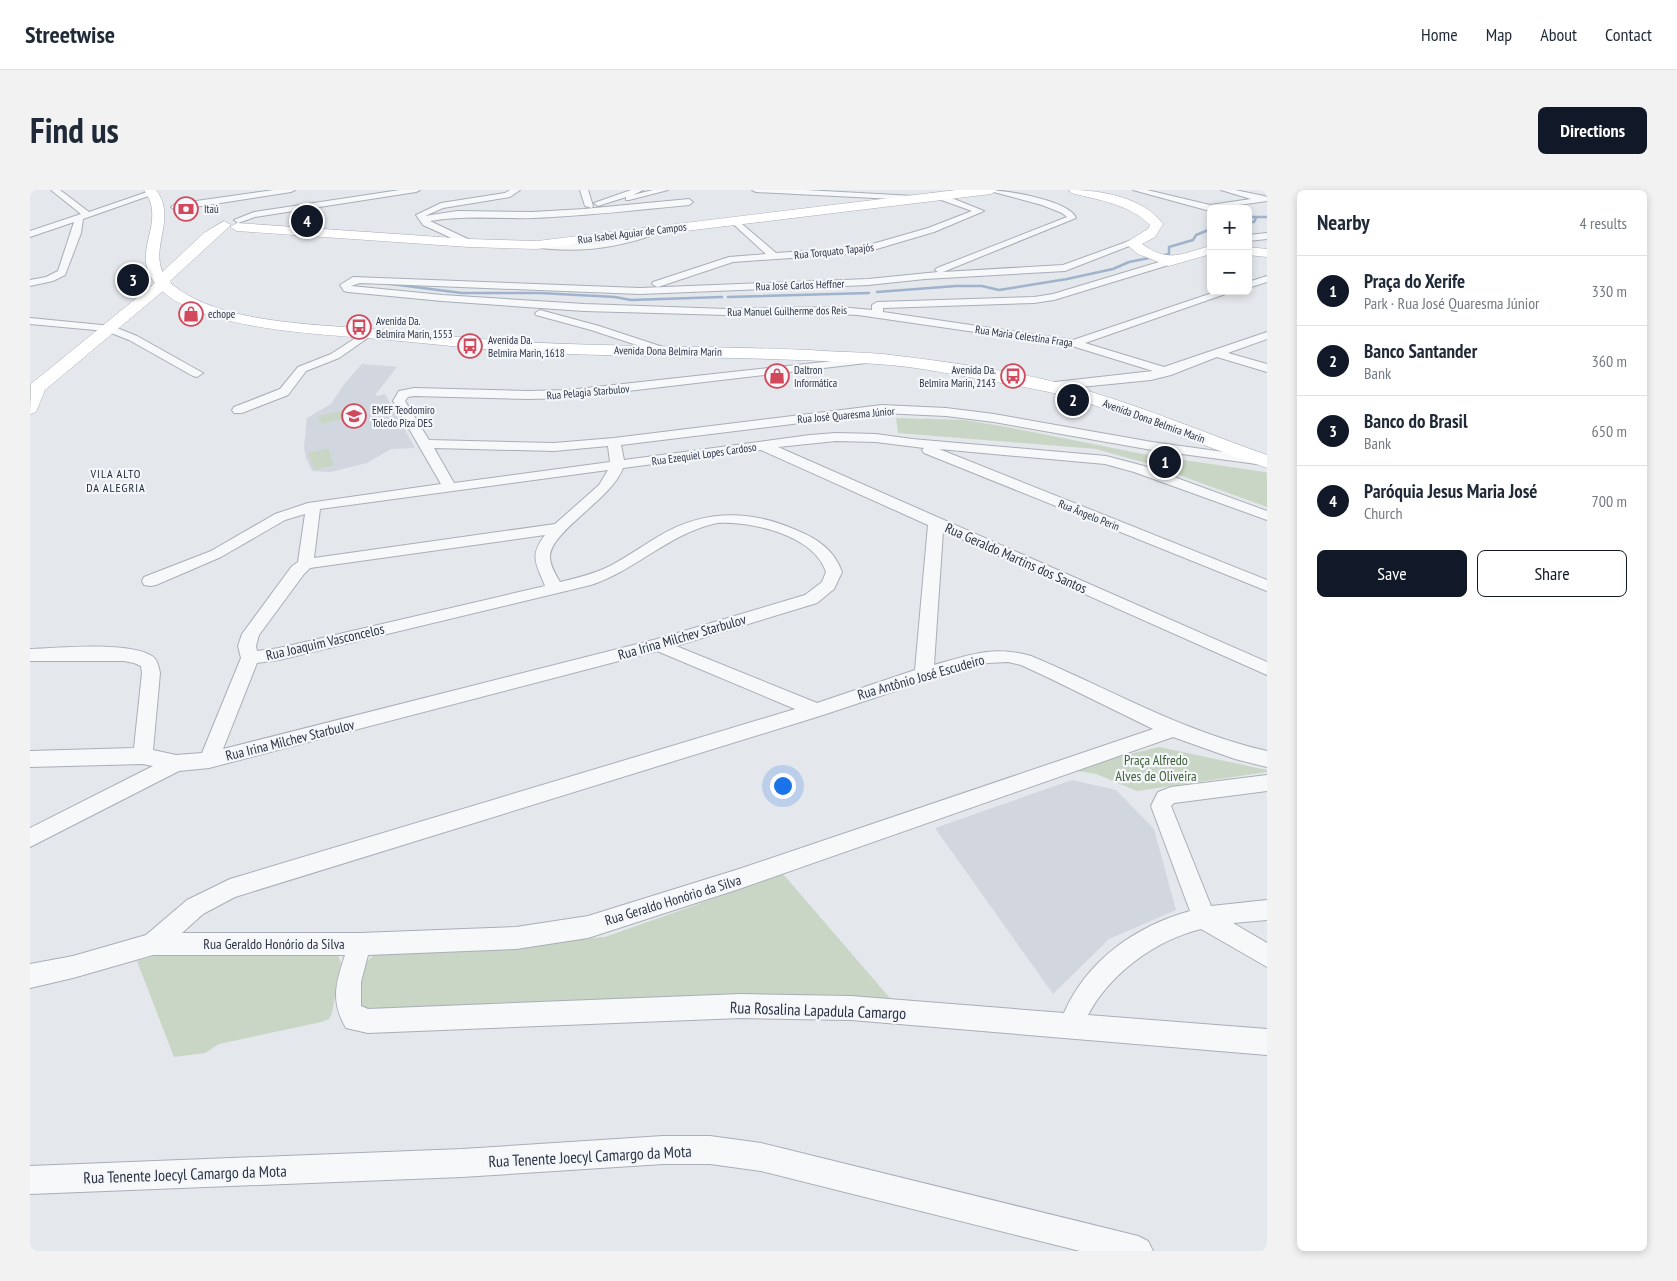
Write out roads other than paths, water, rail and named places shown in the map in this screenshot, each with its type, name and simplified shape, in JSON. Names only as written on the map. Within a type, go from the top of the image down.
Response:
[{"type":"main road","name":"Rua Isabel Aguiar de Campos","points":[[34,388],[162,282],[212,236],[237,224],[469,244],[537,245],[936,195],[990,190]]},
{"type":"main road","name":"Rua José Carlos Heffner","points":[[1075,190],[1123,203],[1151,217],[1157,224],[1156,228],[1152,233],[1132,243]]},
{"type":"main road","points":[[152,266],[152,249],[160,210],[153,191]]},
{"type":"main road","points":[[1132,243],[1169,262]]},
{"type":"main road","name":"Rua Manuel Guilherme dos Reis","points":[[1169,262],[1207,251]]},
{"type":"main road","points":[[1252,251],[1267,253]]},
{"type":"main road","name":"Rua Isabel Aguiar de Campos","points":[[152,266],[170,263],[189,256]]},
{"type":"main road","name":"Avenida Dona Belmira Marin","points":[[152,266],[162,282],[192,302],[248,321],[286,326],[522,347],[782,354],[880,359],[978,372],[1050,386],[1083,395],[1266,462]]},
{"type":"main road","points":[[30,408],[34,388]]},
{"type":"street","points":[[55,190],[83,217]]},
{"type":"street","points":[[175,207],[223,190]]},
{"type":"street","points":[[160,210],[291,190]]},
{"type":"street","points":[[237,224],[260,215],[416,190]]},
{"type":"street","points":[[469,244],[423,220],[420,215],[446,205],[507,195],[516,190]]},
{"type":"street","points":[[584,190],[587,209]]},
{"type":"street","points":[[587,209],[637,192],[664,190]]},
{"type":"street","points":[[756,190],[914,198]]},
{"type":"street","points":[[925,276],[1072,218],[1072,215],[1068,212],[1055,207],[990,190]]},
{"type":"street","points":[[1138,190],[1210,208],[1266,199]]},
{"type":"street","points":[[1225,190],[1266,199]]},
{"type":"street","points":[[30,234],[153,191]]},
{"type":"street","points":[[637,192],[633,201],[646,207]]},
{"type":"street","points":[[212,194],[215,197],[226,200]]},
{"type":"street","name":"Rua Torquato Tapajós","points":[[640,291],[724,261],[864,250],[980,211],[936,195]]},
{"type":"street","points":[[429,210],[457,214],[511,216],[587,209],[646,207],[689,202]]},
{"type":"street","points":[[423,220],[457,214]]},
{"type":"street","points":[[30,283],[50,279],[62,273],[83,217]]},
{"type":"street","points":[[735,221],[774,256]]},
{"type":"street","points":[[1252,238],[1267,236]]},
{"type":"street","name":"Rua José Carlos Heffner","points":[[348,289],[345,285],[347,283],[360,280],[640,291],[726,300],[925,276],[1064,268],[1132,243]]},
{"type":"street","name":"Rua Manuel Guilherme dos Reis","points":[[348,289],[510,304],[726,300],[824,309],[878,310],[1048,298],[1169,262]]},
{"type":"street","points":[[1252,284],[1267,279]]},
{"type":"street","points":[[868,282],[878,310]]},
{"type":"street","points":[[1074,343],[1217,295]]},
{"type":"street","points":[[510,304],[595,328],[665,351]]},
{"type":"street","name":"Rua Maria Celestina Fraga","points":[[878,310],[1074,343],[1167,372]]},
{"type":"street","points":[[30,321],[108,328],[134,338],[197,373]]},
{"type":"street","points":[[238,410],[284,392],[302,369],[335,356],[368,333]]},
{"type":"street","points":[[1050,386],[1141,378],[1167,372],[1267,335]]},
{"type":"street","points":[[1217,353],[1267,368]]},
{"type":"street","name":"Rua Pelagia Starbulov","points":[[450,487],[398,401],[403,394],[414,392],[528,396],[568,394],[880,359]]},
{"type":"street","points":[[1083,395],[1096,382]]},
{"type":"street","name":"Rua José Quaresma Júnior","points":[[424,444],[554,447],[614,442],[891,409],[946,412],[986,417],[1152,446],[1266,462]]},
{"type":"street","name":"Rua Ezequiel Lopes Cardoso","points":[[150,581],[216,554],[280,517],[313,506],[836,437],[876,438],[912,443],[1106,460],[1139,469],[1267,516]]},
{"type":"street","points":[[554,589],[542,557],[542,549],[559,528],[587,504],[608,481],[617,466],[614,442]]},
{"type":"street","name":"Rua Ângelo Perin","points":[[912,443],[1267,586]]},
{"type":"street","name":"Rua Geraldo Martins dos Santos","points":[[764,446],[1267,669]]},
{"type":"street","points":[[313,506],[306,564],[559,528]]},
{"type":"street","name":"Rua Irina Milchev Starbulov","points":[[30,759],[143,756],[176,763],[209,760],[658,646],[811,598],[825,590],[832,582],[835,573],[832,562],[825,552],[814,545],[768,525],[734,518],[716,519],[675,532],[636,557],[599,577],[554,589]]},
{"type":"street","points":[[924,674],[936,522]]},
{"type":"street","name":"Rua Joaquim Vasconcelos","points":[[306,564],[298,570],[251,634],[247,646],[250,658],[279,654],[554,589]]},
{"type":"street","points":[[658,646],[816,710]]},
{"type":"street","points":[[30,655],[129,655],[146,660],[150,666],[151,673],[143,756]]},
{"type":"street","name":"Rua Antônio José Escudeiro","points":[[816,710],[924,674],[987,657],[1008,656],[1045,668],[1171,730],[1210,744],[1267,759]]},
{"type":"street","points":[[209,760],[250,658]]},
{"type":"street","name":"Rua Geraldo Honório da Silva","points":[[153,944],[195,907],[213,896],[230,890],[816,710]]},
{"type":"street","name":"Rua Geraldo Honório da Silva","points":[[30,976],[73,967],[153,944],[360,944],[516,938],[588,927],[739,879],[1171,730]]},
{"type":"street","points":[[30,838],[176,763]]},
{"type":"street","points":[[1267,783],[1171,795],[1162,802],[1164,813],[1204,918],[1267,956]]},
{"type":"street","points":[[1073,1024],[1080,1002],[1085,995],[1101,977],[1133,948],[1148,938],[1169,928],[1204,918],[1267,910]]},
{"type":"street","name":"Rua Rosalina Lapadula Camargo","points":[[360,944],[347,996],[350,1013],[355,1019],[368,1021],[741,1006],[801,1006],[1073,1024],[1267,1042]]},
{"type":"street","name":"Rua Tenente Joecyl Camargo da Mota","points":[[30,1180],[462,1163],[663,1150],[710,1150],[761,1157],[1138,1251]]},
{"type":"waterway","points":[[1252,217],[1267,217]]},
{"type":"waterway","points":[[1252,222],[1256,218]]},
{"type":"waterway","points":[[1160,256],[1169,254],[1169,247],[1193,240],[1196,235],[1207,231]]},
{"type":"waterway","points":[[877,292],[956,286],[982,286],[999,290],[1067,279],[1113,269],[1129,262],[1149,258]]},
{"type":"waterway","points":[[383,283],[462,293],[540,293],[615,297],[631,300],[722,297]]},
{"type":"waterway","points":[[728,297],[869,293]]},
{"type":"place","name":"Itaú","points":[[186,209]]},
{"type":"place","name":"Paróquia Jesus Maria José","points":[[307,221]]},
{"type":"place","name":"Banco do Brasil","points":[[133,280]]},
{"type":"place","name":"echope","points":[[191,314]]},
{"type":"place","name":"Avenida Da. Belmira Marin, 1553","points":[[359,327]]},
{"type":"place","name":"Avenida Da. Belmira Marin, 1618","points":[[470,346]]},
{"type":"place","name":"Daltron Informática","points":[[777,376]]},
{"type":"place","name":"Avenida Da. Belmira Marin, 2143","points":[[1013,376]]},
{"type":"place","name":"Banco Santander","points":[[1073,400]]},
{"type":"place","name":"EMEF Teodomiro Toledo Piza DES","points":[[354,416]]},
{"type":"place","name":"Praça do Xerife","points":[[1165,462]]},
{"type":"district","name":"VILA ALTO DA ALEGRIA","points":[[116,481]]},
{"type":"park label","name":"Praça Alfredo Alves de Oliveira","points":[[1156,768]]}]
